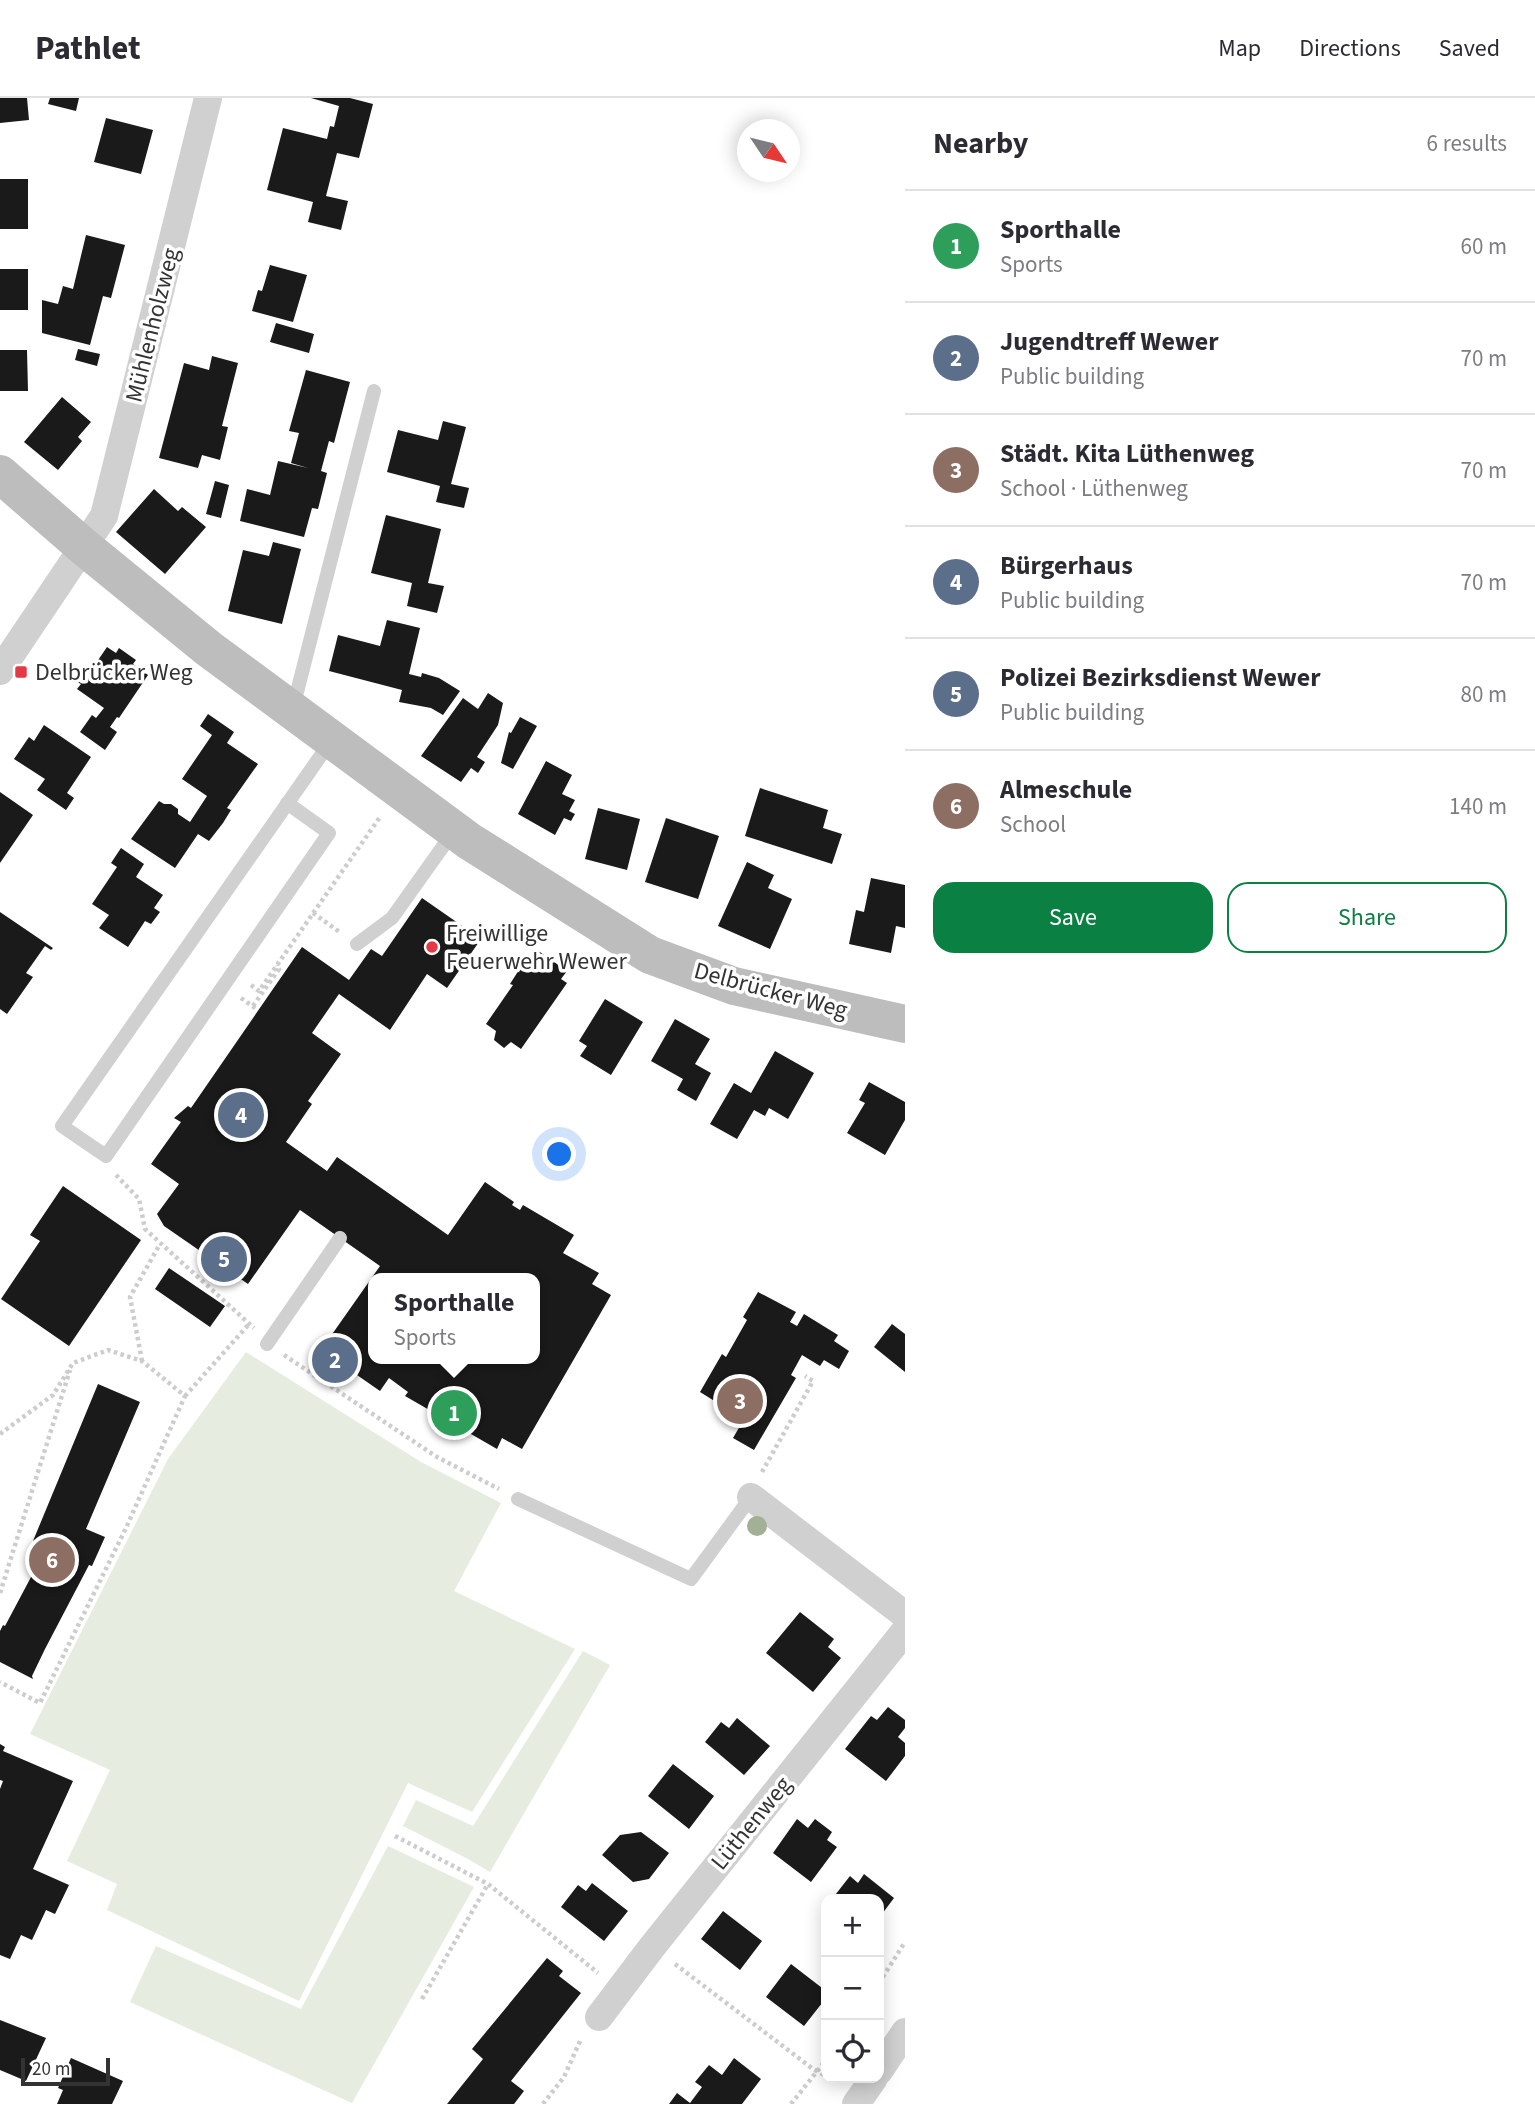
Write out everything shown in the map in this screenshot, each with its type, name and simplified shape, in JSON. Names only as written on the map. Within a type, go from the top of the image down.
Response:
[{"type":"street","name":"Mühlenholzweg","points":[[0,671],[104,516],[208,98]]},
{"type":"street","name":"Delbrücker Weg","points":[[0,474],[209,649],[455,830],[650,955],[734,986],[905,1024]]},
{"type":"street","points":[[751,1497],[905,1615]]},
{"type":"street","name":"Lüthenweg","points":[[599,2017],[905,1631]]},
{"type":"street","points":[[884,2064],[905,2032]]},
{"type":"street","points":[[856,2104],[871,2083]]},
{"type":"lane","points":[[289,707],[296,696],[374,391]]},
{"type":"lane","points":[[287,803],[328,834],[106,1156],[62,1126],[287,803],[332,740]]},
{"type":"lane","points":[[357,944],[391,918],[455,830]]},
{"type":"lane","points":[[267,1344],[340,1238]]},
{"type":"lane","points":[[518,1499],[691,1579],[751,1497]]},
{"type":"path","points":[[238,996],[247,982],[259,991],[385,810]]},
{"type":"path","points":[[313,914],[357,944]]},
{"type":"path","points":[[244,1000],[255,1008],[279,969],[276,966]]},
{"type":"path","points":[[106,1156],[117,1176],[139,1199],[145,1230],[250,1323],[267,1344],[437,1457],[518,1499]]},
{"type":"path","points":[[142,1361],[130,1297],[160,1244]]},
{"type":"path","points":[[0,1682],[40,1703],[127,1528],[185,1396],[250,1323]]},
{"type":"path","points":[[0,1434],[53,1395],[73,1363],[108,1350],[142,1361],[185,1396]]},
{"type":"path","points":[[0,1593],[73,1363]]},
{"type":"path","points":[[751,1497],[813,1381],[804,1376]]},
{"type":"path","points":[[395,1836],[488,1884],[621,1991]]},
{"type":"path","points":[[422,1999],[488,1884]]},
{"type":"path","points":[[884,1975],[905,1942]]},
{"type":"path","points":[[652,1947],[821,2074]]},
{"type":"path","points":[[543,2104],[564,2077],[580,2040],[599,2017]]},
{"type":"path","points":[[791,2104],[821,2068]]},
{"type":"shaded area","points":[[246,1352],[421,1462],[501,1503],[454,1591],[575,1649],[472,1812],[408,1783],[299,2001],[107,1910],[117,1884],[67,1861],[110,1770],[30,1734],[168,1459]]},
{"type":"shaded area","points":[[583,1651],[610,1665],[490,1872],[403,1826],[416,1800],[473,1826]]},
{"type":"shaded area","points":[[388,1846],[474,1887],[352,2103],[130,2002],[156,1946],[301,2009]]},
{"type":"building","points":[[0,98],[27,98],[29,120],[0,123]]},
{"type":"building","points":[[50,98],[79,98],[76,111],[48,104]]},
{"type":"building","points":[[311,98],[350,98],[373,104],[359,158],[337,153],[326,196],[348,201],[341,230],[308,222],[313,202],[267,190],[283,128],[327,139],[330,126],[334,127],[339,106]]},
{"type":"building","points":[[106,118],[153,130],[141,174],[94,162]]},
{"type":"building","points":[[0,179],[28,179],[28,229],[0,229]]},
{"type":"building","points":[[86,235],[125,245],[111,298],[103,296],[90,345],[42,333],[42,300],[58,304],[63,286],[73,289]]},
{"type":"building","points":[[270,265],[307,275],[293,322],[252,311]]},
{"type":"building","points":[[0,269],[28,269],[28,310],[0,310]]},
{"type":"building","points":[[276,323],[314,334],[309,353],[270,342]]},
{"type":"building","points":[[78,349],[100,354],[97,366],[75,360]]},
{"type":"building","points":[[0,350],[27,350],[28,391],[0,391]]},
{"type":"building","points":[[212,356],[238,363],[222,426],[228,427],[220,460],[202,455],[198,468],[159,458],[184,363],[209,370]]},
{"type":"building","points":[[306,370],[350,382],[334,443],[329,441],[321,471],[327,473],[318,509],[312,508],[304,537],[240,521],[247,489],[270,495],[278,461],[308,468],[291,463],[299,433],[289,431]]},
{"type":"building","points":[[62,397],[91,422],[78,437],[82,441],[58,470],[24,442]]},
{"type":"building","points":[[443,421],[466,427],[451,484],[469,488],[464,508],[436,502],[440,486],[387,472],[398,430],[438,440]]},
{"type":"building","points":[[215,481],[229,485],[221,518],[206,514]]},
{"type":"building","points":[[154,489],[178,511],[182,507],[206,527],[165,574],[116,532]]},
{"type":"building","points":[[386,515],[441,529],[428,583],[444,586],[437,613],[407,606],[412,583],[371,573]]},
{"type":"building","points":[[273,542],[301,549],[282,624],[228,611],[243,550],[269,556]]},
{"type":"building","points":[[387,620],[420,628],[409,674],[421,677],[422,673],[439,678],[460,691],[443,715],[431,708],[399,702],[402,690],[329,671],[338,635],[380,646]]},
{"type":"building","points":[[107,647],[116,653],[119,648],[136,660],[133,664],[148,675],[110,727],[117,732],[105,750],[80,732],[92,715],[96,718],[104,708],[77,689],[81,684],[77,682],[86,669],[90,672]]},
{"type":"building","points":[[488,693],[503,703],[498,725],[477,757],[485,762],[478,773],[471,768],[461,782],[421,756],[463,698],[478,709]]},
{"type":"building","points":[[208,714],[234,732],[227,743],[258,764],[227,808],[231,810],[209,841],[198,834],[175,868],[131,839],[159,801],[171,804],[178,809],[178,814],[190,822],[207,796],[182,779],[212,735],[200,726]]},
{"type":"building","points":[[520,717],[537,726],[513,769],[501,763],[509,732],[511,733]]},
{"type":"building","points":[[44,725],[91,757],[67,793],[74,798],[66,810],[37,790],[45,779],[14,759],[29,737],[34,741]]},
{"type":"building","points":[[546,761],[572,775],[562,794],[575,800],[569,811],[575,814],[571,821],[564,818],[555,835],[518,814]]},
{"type":"building","points":[[760,788],[828,810],[823,828],[842,834],[832,864],[745,836]]},
{"type":"building","points":[[0,792],[33,815],[0,863]]},
{"type":"building","points":[[598,808],[640,819],[627,870],[585,859]]},
{"type":"building","points":[[666,818],[719,836],[698,899],[645,882]]},
{"type":"building","points":[[121,848],[144,864],[136,877],[163,895],[154,908],[160,912],[151,924],[145,921],[128,947],[99,928],[109,915],[92,904],[117,867],[111,863]]},
{"type":"building","points":[[747,862],[774,875],[768,888],[792,899],[770,949],[718,926]]},
{"type":"building","points":[[871,878],[905,885],[905,928],[896,926],[891,953],[849,944],[856,910],[864,912]]},
{"type":"building","points":[[422,898],[481,939],[447,988],[427,974],[390,1030],[339,994],[312,1033],[341,1054],[308,1101],[312,1104],[286,1142],[327,1171],[337,1157],[448,1235],[485,1182],[514,1202],[512,1205],[520,1210],[523,1205],[574,1235],[563,1253],[599,1273],[592,1284],[611,1295],[522,1449],[502,1438],[497,1449],[405,1396],[408,1392],[389,1378],[380,1391],[321,1350],[368,1283],[368,1364],[540,1364],[540,1273],[375,1273],[380,1266],[300,1210],[248,1284],[164,1226],[157,1214],[179,1184],[151,1164],[181,1122],[174,1118],[188,1106],[191,1108],[302,947],[349,980],[371,949],[382,956]]},
{"type":"building","points":[[0,912],[53,948],[51,950],[45,946],[26,973],[33,977],[7,1014],[0,1009]]},
{"type":"building","points":[[537,950],[567,971],[561,979],[567,983],[521,1049],[511,1042],[504,1048],[494,1040],[496,1031],[486,1024],[513,985],[510,984],[517,973],[518,965],[526,966]]},
{"type":"building","points":[[605,999],[643,1022],[611,1075],[580,1056],[587,1046],[579,1041]]},
{"type":"building","points":[[675,1019],[710,1039],[695,1064],[711,1073],[696,1101],[677,1090],[683,1079],[651,1061]]},
{"type":"building","points":[[775,1051],[814,1073],[788,1119],[769,1108],[765,1116],[754,1110],[737,1139],[710,1124],[734,1083],[751,1093]]},
{"type":"building","points":[[869,1082],[905,1102],[905,1120],[885,1155],[847,1133],[865,1103],[859,1100]]},
{"type":"building","points":[[63,1186],[141,1240],[69,1346],[1,1299],[40,1241],[30,1235]]},
{"type":"building","points":[[169,1268],[225,1306],[210,1327],[155,1289]]},
{"type":"building","points":[[758,1292],[796,1312],[790,1322],[797,1326],[804,1314],[838,1335],[834,1341],[849,1351],[839,1369],[824,1360],[820,1366],[802,1355],[791,1375],[796,1378],[754,1450],[733,1438],[750,1409],[743,1404],[737,1415],[700,1392],[722,1354],[726,1357],[747,1320],[743,1317]]},
{"type":"building","points":[[892,1324],[905,1334],[905,1372],[874,1347]]},
{"type":"building","points":[[98,1384],[140,1402],[86,1529],[105,1537],[92,1566],[89,1565],[45,1649],[33,1679],[0,1662],[0,1631],[47,1547],[33,1541]]},
{"type":"building","points":[[800,1612],[834,1639],[828,1647],[841,1658],[813,1692],[766,1653]]},
{"type":"building","points":[[888,1707],[905,1720],[905,1728],[898,1737],[905,1743],[905,1756],[886,1781],[845,1749],[871,1716],[877,1720]]},
{"type":"building","points":[[737,1718],[770,1746],[744,1775],[705,1742],[721,1722],[729,1728]]},
{"type":"building","points":[[0,1744],[5,1747],[3,1751],[73,1781],[33,1869],[69,1885],[55,1914],[46,1910],[32,1940],[21,1935],[10,1959],[0,1955],[0,1789],[3,1781],[0,1780]]},
{"type":"building","points":[[673,1764],[714,1796],[689,1829],[648,1796]]},
{"type":"building","points":[[797,1819],[808,1828],[815,1819],[832,1832],[827,1840],[837,1847],[811,1882],[773,1853]]},
{"type":"building","points":[[641,1832],[669,1853],[649,1879],[633,1882],[602,1855],[620,1835]]},
{"type":"building","points":[[864,1874],[894,1898],[884,1911],[884,1894],[836,1894],[850,1876],[858,1883]]},
{"type":"building","points":[[592,1883],[628,1911],[604,1941],[561,1907],[578,1885],[586,1891]]},
{"type":"building","points":[[723,1911],[762,1941],[740,1970],[701,1939]]},
{"type":"building","points":[[547,1958],[563,1971],[559,1976],[581,1993],[511,2081],[524,2091],[514,2104],[447,2104],[483,2059],[472,2049]]},
{"type":"building","points":[[791,1964],[821,1987],[821,2004],[804,2026],[766,1997]]},
{"type":"building","points":[[0,2020],[46,2038],[26,2081],[0,2070]]},
{"type":"building","points":[[71,2058],[123,2081],[112,2104],[57,2104],[63,2090],[58,2088]]},
{"type":"building","points":[[734,2058],[761,2079],[742,2104],[669,2104],[677,2093],[690,2103],[702,2087],[695,2082],[709,2065],[722,2075]]},
{"type":"place","name":"Delbrücker Weg","points":[[21,672]]},
{"type":"place","name":"Freiwillige Feuerwehr Wewer","points":[[432,947]]},
{"type":"place","name":"Bürgerhaus","points":[[241,1115]]},
{"type":"place","name":"Polizei Bezirksdienst Wewer","points":[[224,1259]]},
{"type":"place","name":"Jugendtreff Wewer","points":[[335,1360]]},
{"type":"place","name":"Städt. Kita Lüthenweg","points":[[740,1401]]},
{"type":"place","name":"Sporthalle","points":[[454,1413]]},
{"type":"place","name":"Almeschule","points":[[52,1560]]}]
